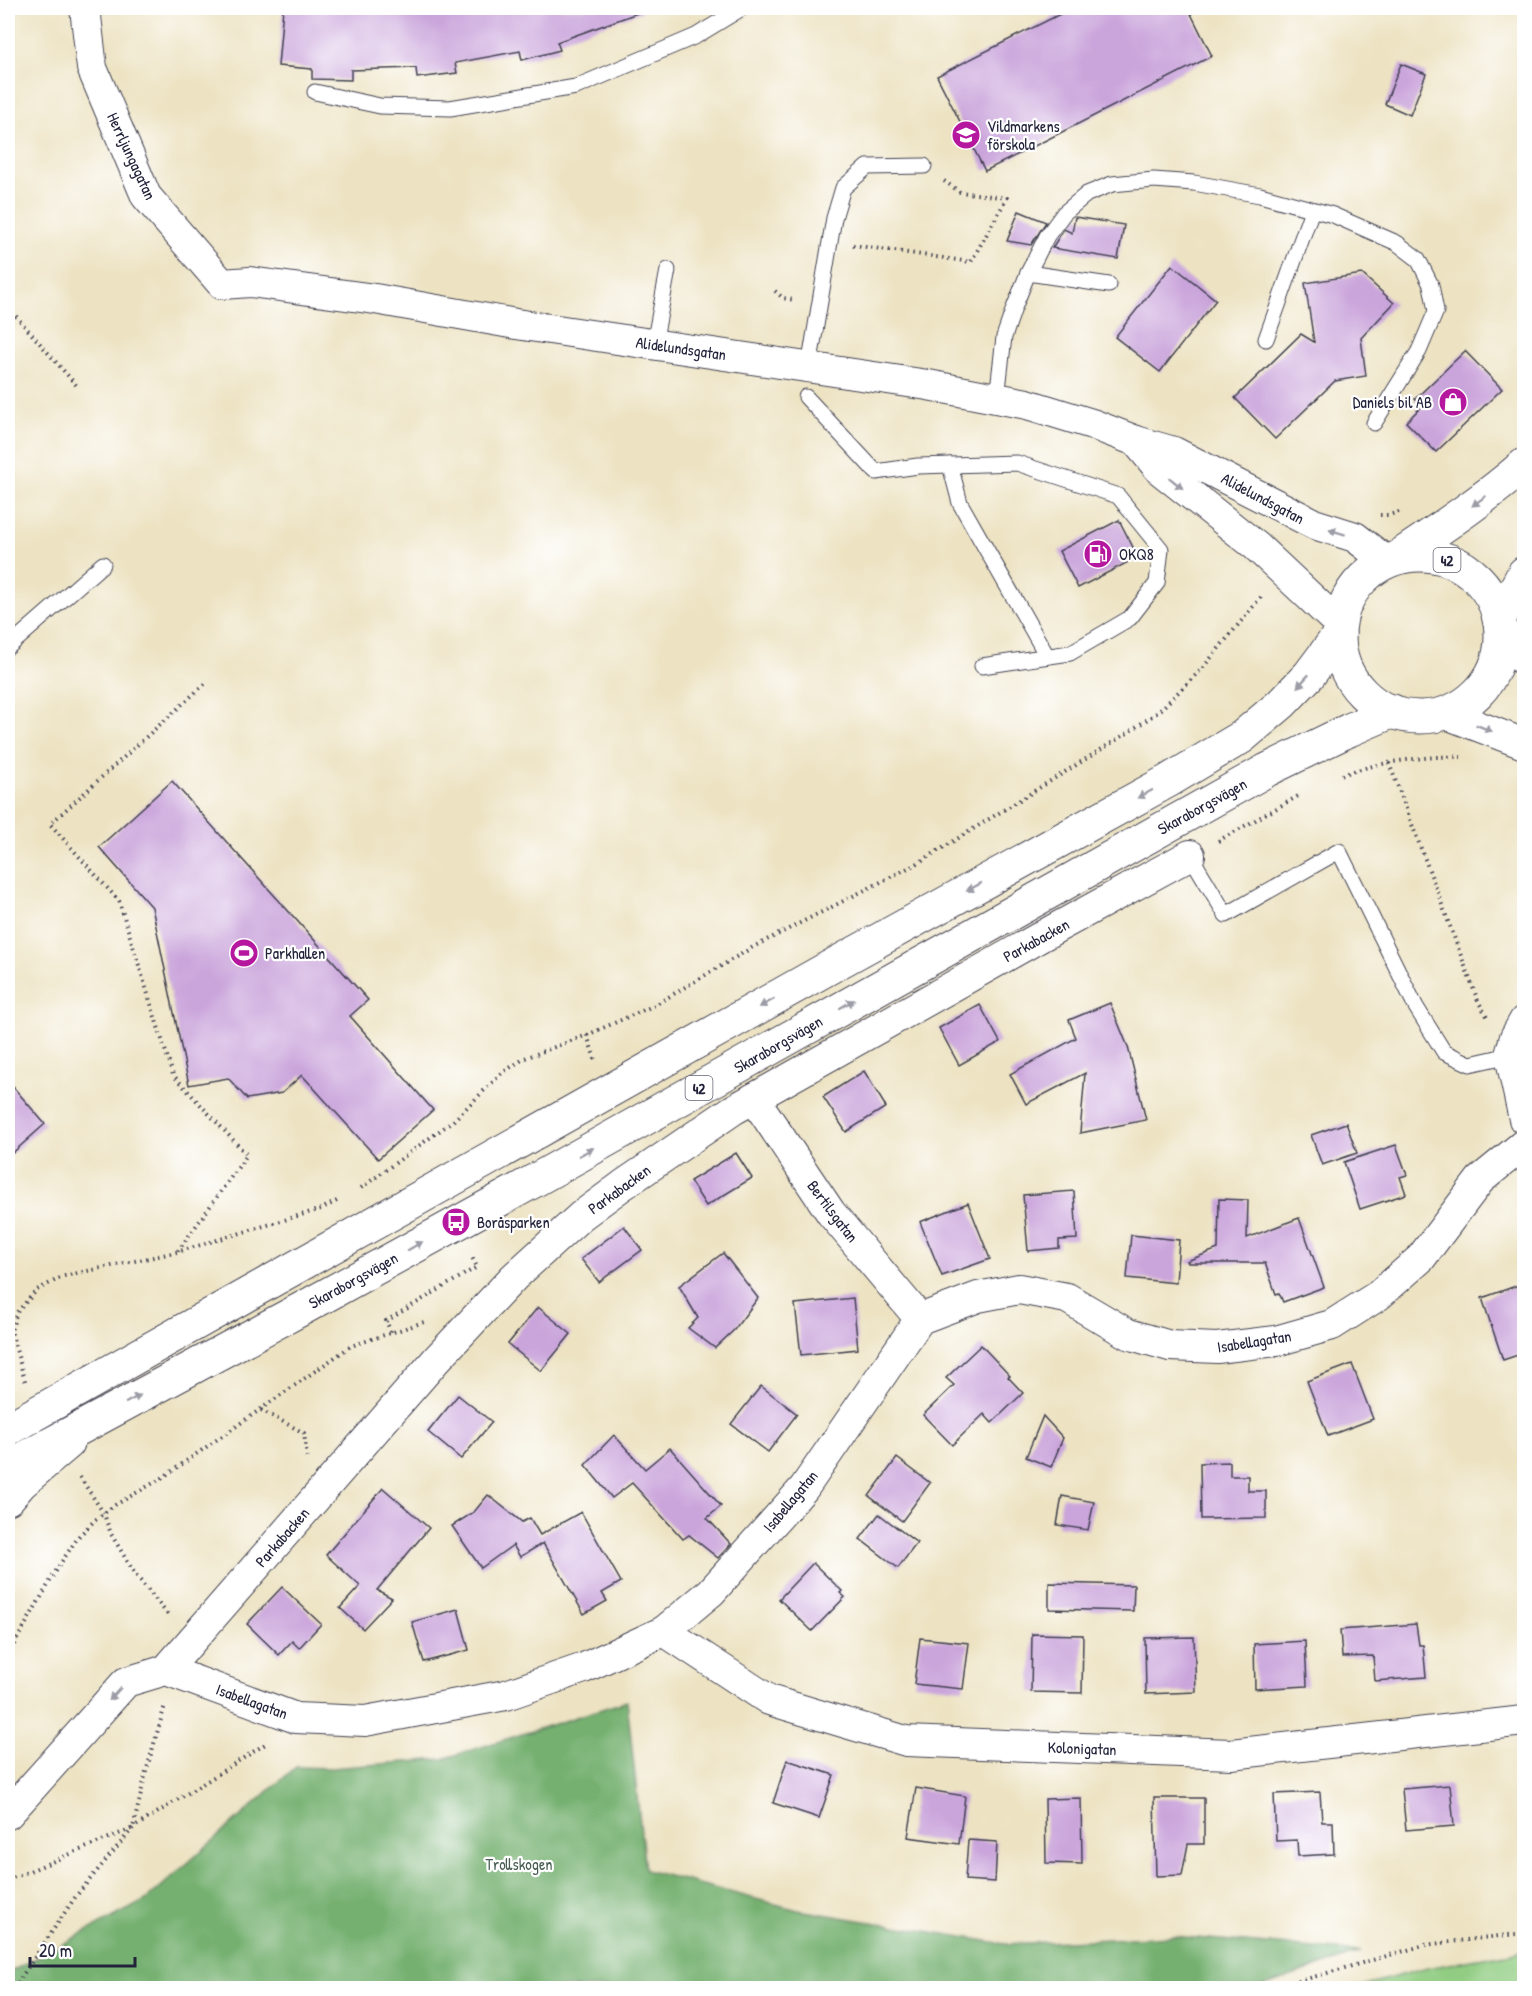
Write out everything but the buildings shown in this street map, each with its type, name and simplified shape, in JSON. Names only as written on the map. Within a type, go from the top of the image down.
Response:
[{"type":"main road","name":"42","points":[[1391,560],[1415,555],[1428,556],[1447,560],[1465,568],[1487,592],[1500,625],[1500,642],[1495,664],[1484,684],[1468,700],[1444,712],[1419,716],[1393,711],[1380,706],[1354,682],[1344,663],[1340,630],[1345,605],[1355,587],[1370,572],[1460,515],[1524,465]]},
{"type":"main road","name":"42","points":[[1500,625],[1524,573]]},
{"type":"main road","name":"42","points":[[8,1429],[818,974],[1168,782],[1242,737],[1281,704],[1309,675],[1340,630]]},
{"type":"main road","name":"Skaraborgsvägen","points":[[8,1467],[532,1182],[1267,770],[1393,711]]},
{"type":"main road","points":[[8,1498],[21,1483],[97,1418]]},
{"type":"street","name":"Herrljungagatan","points":[[85,8],[92,68],[146,196],[222,284]]},
{"type":"street","name":"Alidelundsgatan","points":[[222,284],[250,282],[375,299],[516,324],[928,385],[1027,404],[1174,452],[1314,524],[1355,537],[1391,560]]},
{"type":"street","name":"Alidelundsgatan","points":[[1136,441],[1160,470],[1282,569],[1340,630]]},
{"type":"street","points":[[1500,625],[1524,661]]},
{"type":"street","points":[[1444,712],[1524,744]]},
{"type":"street","name":"Parkabacken","points":[[166,1670],[436,1360],[514,1277],[581,1216],[733,1110],[1190,855]]},
{"type":"street","points":[[1524,1021],[1515,1037],[1510,1055],[1524,1119]]},
{"type":"street","name":"Bertilsgatan","points":[[754,1098],[831,1213],[920,1319]]},
{"type":"street","name":"Isabellagatan","points":[[166,1670],[296,1718],[365,1721],[506,1695],[584,1668],[664,1631],[711,1592],[804,1488],[920,1319],[978,1297],[1019,1289],[1067,1298],[1128,1334],[1170,1346],[1217,1348],[1276,1341],[1332,1325],[1378,1294],[1421,1258],[1480,1180],[1524,1144]]},
{"type":"street","name":"Kolonigatan","points":[[664,1631],[770,1700],[906,1741],[1231,1754],[1524,1721]]},
{"type":"street","points":[[8,1814],[126,1682],[166,1670]]},
{"type":"lane","points":[[315,92],[380,106],[450,108],[576,87],[696,36],[742,8]]},
{"type":"lane","points":[[809,367],[830,242],[843,188],[867,167],[924,166]]},
{"type":"lane","points":[[997,398],[1004,337],[1028,273],[1047,237],[1064,213],[1087,194],[1112,184],[1154,180],[1194,183],[1260,195],[1333,215],[1397,243],[1418,259],[1431,285],[1436,310],[1419,351],[1374,423]]},
{"type":"lane","points":[[1266,339],[1312,210]]},
{"type":"lane","points":[[654,344],[668,270]]},
{"type":"lane","points":[[1028,273],[1110,285]]},
{"type":"lane","points":[[806,397],[876,472],[918,466],[1017,463],[1118,496],[1161,549],[1157,584],[1130,618],[1070,652],[982,666]]},
{"type":"lane","points":[[950,465],[960,503],[1047,656]]},
{"type":"lane","points":[[8,647],[103,564]]},
{"type":"lane","points":[[1190,855],[1226,915],[1339,852],[1416,1007],[1444,1052],[1470,1064],[1510,1055]]},
{"type":"path","points":[[830,242],[971,262],[1007,198],[960,192],[924,166]]},
{"type":"path","points":[[775,291],[783,298],[801,301]]},
{"type":"path","points":[[8,307],[77,386]]},
{"type":"path","points":[[1378,515],[1389,515],[1407,509]]},
{"type":"path","points":[[356,1192],[453,1120],[502,1073],[525,1058],[587,1035],[655,1005],[753,947],[920,862],[1126,734],[1158,712],[1201,670],[1282,569]]},
{"type":"path","points":[[177,1252],[247,1155],[173,1075],[119,901],[50,824],[207,682]]},
{"type":"path","points":[[1338,777],[1389,764],[1446,756],[1464,757]]},
{"type":"path","points":[[1389,764],[1478,1001],[1510,1055]]},
{"type":"path","points":[[1190,855],[1309,790]]},
{"type":"path","points":[[587,1035],[595,1059]]},
{"type":"path","points":[[28,1388],[11,1331],[17,1312],[37,1290],[64,1276],[177,1252],[321,1209],[347,1196]]},
{"type":"path","points":[[391,1332],[386,1321],[477,1267],[472,1257]]},
{"type":"path","points":[[8,1655],[60,1563],[80,1536],[104,1514],[162,1478],[351,1346],[429,1320]]},
{"type":"path","points":[[261,1410],[304,1433],[311,1503]]},
{"type":"path","points":[[79,1476],[104,1514],[111,1534],[135,1574],[189,1642]]},
{"type":"path","points":[[14,1989],[76,1896],[134,1828],[146,1772],[166,1699],[166,1670]]},
{"type":"path","points":[[8,1880],[134,1828],[280,1735],[296,1718]]},
{"type":"path","points":[[1275,1989],[1425,1945],[1524,1933]]},
{"type":"green space","name":"Trollskogen","points":[[627,1701],[645,1870],[798,1910],[1005,1944],[1173,1936],[1361,1952],[1257,1988],[8,1988],[8,1973],[146,1900],[296,1767],[331,1768],[443,1759]]},
{"type":"green space","points":[[1524,1951],[1524,1988],[1355,1988],[1427,1968]]},
{"type":"place","name":"Vildmarkens förskola","points":[[966,135]]},
{"type":"place","name":"Daniels bil AB","points":[[1453,402]]},
{"type":"place","name":"OKQ8","points":[[1098,554]]},
{"type":"place","name":"Parkhallen","points":[[244,953]]},
{"type":"place","name":"Boråsparken","points":[[456,1222]]}]
